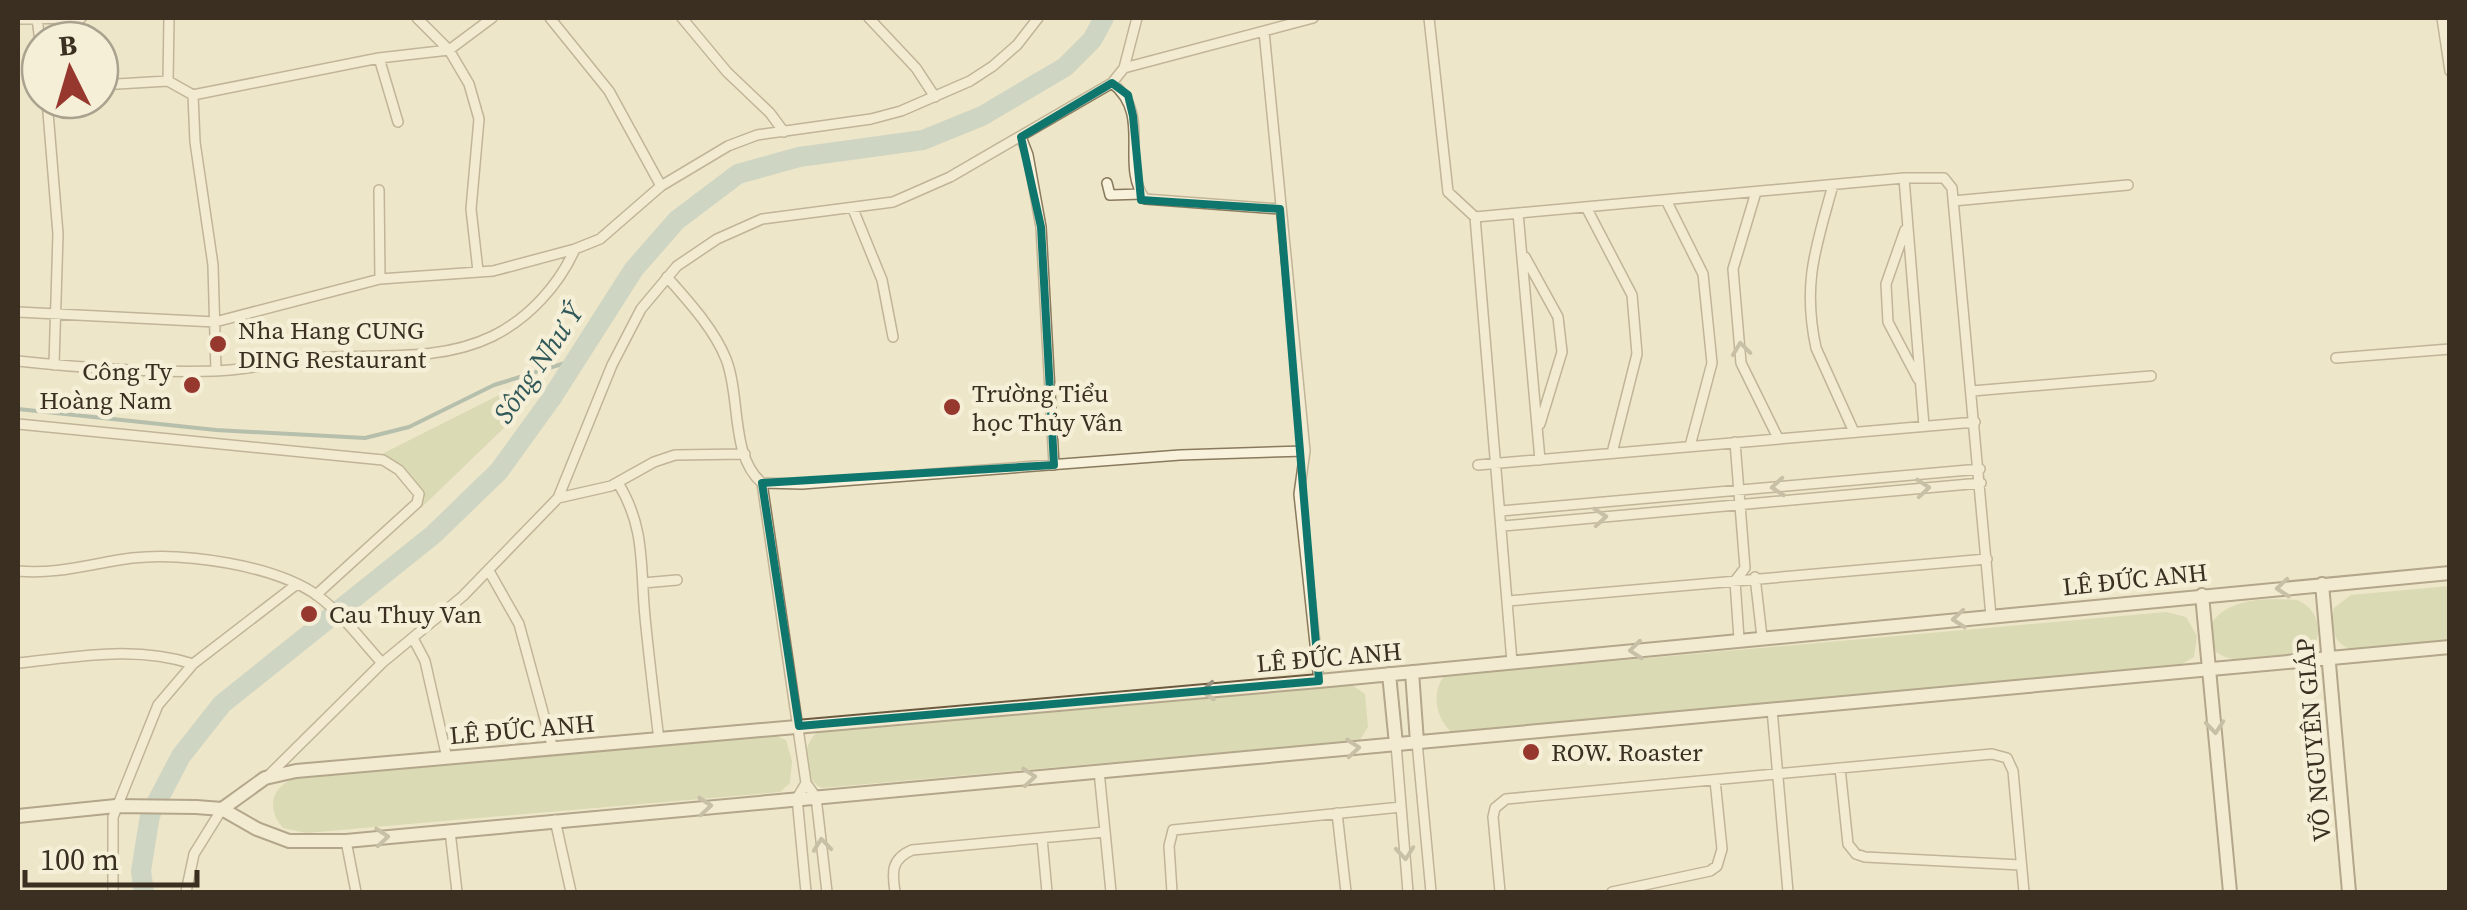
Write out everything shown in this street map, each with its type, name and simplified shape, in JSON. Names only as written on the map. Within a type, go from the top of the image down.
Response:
[{"type":"street","points":[[18,18],[82,18]]},
{"type":"street","points":[[168,81],[169,18]]},
{"type":"street","points":[[417,18],[449,50],[469,84],[478,118],[471,208],[478,271]]},
{"type":"street","points":[[120,85],[168,81],[193,95],[379,58],[449,50],[492,18]]},
{"type":"street","points":[[550,18],[609,91],[661,186]]},
{"type":"street","points":[[682,18],[784,132]]},
{"type":"street","points":[[869,18],[916,68],[935,97]]},
{"type":"street","points":[[18,312],[215,322],[380,280],[493,271],[575,249],[600,240],[661,186],[728,146],[757,135],[871,119],[935,97],[993,66],[1038,18]]},
{"type":"street","points":[[265,778],[382,663],[414,640],[489,570],[558,498],[612,366],[641,310],[667,278],[717,239],[762,218],[893,202],[950,177],[1021,138],[1112,83],[1124,68],[1137,18]]},
{"type":"street","points":[[1124,68],[1313,18]]},
{"type":"street","points":[[1429,18],[1448,192],[1475,217],[1512,662]]},
{"type":"street","points":[[2442,18],[2450,70]]},
{"type":"street","points":[[1264,31],[1305,450],[1299,494],[1319,681]]},
{"type":"street","points":[[379,58],[398,122]]},
{"type":"street","points":[[1112,83],[1128,95],[1141,194]]},
{"type":"street","points":[[193,95],[195,142],[213,265],[216,371]]},
{"type":"street","points":[[49,120],[56,176],[58,314],[54,365]]},
{"type":"street","points":[[1021,138],[1028,155],[1041,226],[1054,465]]},
{"type":"street","points":[[1475,217],[1904,178],[1944,178],[1952,188],[1991,616]]},
{"type":"street","points":[[1904,178],[1924,426]]},
{"type":"street","points":[[1107,183],[1110,195],[1115,197],[1141,194],[1150,201],[1280,209]]},
{"type":"street","points":[[1833,185],[1808,280],[1813,335],[1854,432]]},
{"type":"street","points":[[1953,200],[2128,185]]},
{"type":"street","points":[[379,190],[380,280]]},
{"type":"street","points":[[1756,192],[1733,270],[1736,307],[1742,362],[1778,438]]},
{"type":"street","points":[[1666,200],[1703,274],[1712,363],[1690,446]]},
{"type":"street","points":[[1586,207],[1632,295],[1638,354],[1612,453]]},
{"type":"street","points":[[853,209],[882,280],[893,338]]},
{"type":"street","points":[[1518,213],[1540,460]]},
{"type":"street","points":[[1908,223],[1886,284],[1888,322],[1920,382]]},
{"type":"street","points":[[18,360],[110,370],[216,371],[327,357],[446,352],[495,335],[542,299],[565,272],[575,249]]},
{"type":"street","points":[[1521,250],[1558,317],[1562,352],[1537,433]]},
{"type":"street","points":[[667,278],[726,358],[750,473],[762,484],[806,783],[816,797],[827,892]]},
{"type":"street","points":[[2336,358],[2450,349]]},
{"type":"street","points":[[1972,392],[2151,376]]},
{"type":"street","points":[[1478,465],[1975,422]]},
{"type":"street","points":[[18,424],[382,460],[399,470],[418,494],[417,503],[318,596]]},
{"type":"street","points":[[1735,442],[1746,568],[1758,579],[1762,636]]},
{"type":"street","points":[[762,484],[1305,450]]},
{"type":"street","points":[[558,498],[618,483],[675,455],[745,454]]},
{"type":"street","points":[[1501,511],[1980,469]]},
{"type":"street","points":[[618,483],[640,534],[659,740]]},
{"type":"street","points":[[1502,526],[1981,483]]},
{"type":"street","points":[[18,571],[36,573],[167,556],[241,566],[296,584],[318,596],[382,663]]},
{"type":"street","points":[[1508,600],[1987,559]]},
{"type":"street","points":[[1739,639],[1735,581],[1746,568]]},
{"type":"street","points":[[489,570],[519,624],[553,748]]},
{"type":"street","name":"LÊ ĐỨC ANH","points":[[222,809],[265,778],[296,770],[1319,681],[2450,573]]},
{"type":"street","points":[[643,583],[677,580]]},
{"type":"street","points":[[113,892],[111,850],[116,806],[151,716],[166,692],[193,664],[296,584]]},
{"type":"street","name":"VÕ NGUYÊN GIÁP","points":[[2322,584],[2349,892]]},
{"type":"street","points":[[2202,595],[2230,892]]},
{"type":"street","points":[[414,640],[425,661],[447,758]]},
{"type":"street","points":[[18,816],[116,806],[196,806],[222,809],[274,837],[346,841],[2450,647]]},
{"type":"street","points":[[18,663],[120,652],[171,657],[193,664]]},
{"type":"street","points":[[1412,672],[1431,892]]},
{"type":"street","points":[[1389,674],[1408,892]]},
{"type":"street","points":[[1772,709],[1788,892]]},
{"type":"street","points":[[1500,892],[1493,817],[1494,808],[1506,798],[1992,754],[2007,758],[2014,771],[2024,892]]},
{"type":"street","points":[[1840,768],[1848,844],[1856,854],[2021,865]]},
{"type":"street","points":[[1100,770],[1110,892]]},
{"type":"street","points":[[1612,892],[1718,866],[1722,849],[1715,780]]},
{"type":"street","points":[[806,783],[797,798],[806,892]]},
{"type":"street","points":[[1172,892],[1169,846],[1173,830],[1401,807]]},
{"type":"street","points":[[186,892],[194,854],[222,809]]},
{"type":"street","points":[[1337,814],[1346,892]]},
{"type":"street","points":[[555,820],[571,892]]},
{"type":"street","points":[[450,831],[457,892]]},
{"type":"street","points":[[895,892],[894,864],[900,855],[912,850],[1105,832]]},
{"type":"street","points":[[1042,838],[1047,892]]},
{"type":"street","points":[[346,841],[356,892]]},
{"type":"highlighted area","points":[[1112,83],[1128,95],[1141,200],[1280,209],[1319,681],[799,726],[762,483],[1054,465],[1041,227],[1021,137]]},
{"type":"green space","points":[[505,392],[513,395],[516,404],[506,426],[421,508],[420,490],[411,475],[380,455]]},
{"type":"green space","points":[[2449,586],[2449,642],[2355,651],[2342,645],[2334,635],[2334,608],[2351,595]]},
{"type":"green space","points":[[2297,600],[2310,609],[2317,623],[2317,638],[2309,652],[2246,661],[2222,656],[2214,650],[2210,626],[2226,609],[2249,601]]},
{"type":"green space","points":[[2166,612],[2186,617],[2197,636],[2194,657],[2175,668],[1451,732],[1437,705],[1444,676]]},
{"type":"green space","points":[[1352,685],[1365,694],[1368,727],[1360,740],[822,788],[807,770],[808,745],[818,732]]},
{"type":"green space","points":[[773,735],[786,740],[792,761],[790,783],[780,792],[306,833],[283,828],[274,813],[276,792],[296,778]]},
{"type":"waterway","name":"Sông Như Ý","points":[[144,892],[141,871],[150,815],[181,756],[222,704],[434,534],[499,471],[551,399],[634,269],[677,220],[738,174],[799,157],[923,140],[982,116],[1065,67],[1092,40],[1104,18]]},
{"type":"waterway","points":[[18,409],[216,430],[365,438],[409,427],[494,385],[575,360]]},
{"type":"place","name":"Nha Hang CUNG DING Restaurant","points":[[218,344]]},
{"type":"place","name":"Công Ty Hoàng Nam","points":[[192,385]]},
{"type":"place","name":"Trường Tiểu học Thủy Vân","points":[[952,407]]},
{"type":"place","name":"Cau Thuy Van","points":[[309,614]]},
{"type":"place","name":"ROW. Roaster","points":[[1531,752]]}]
